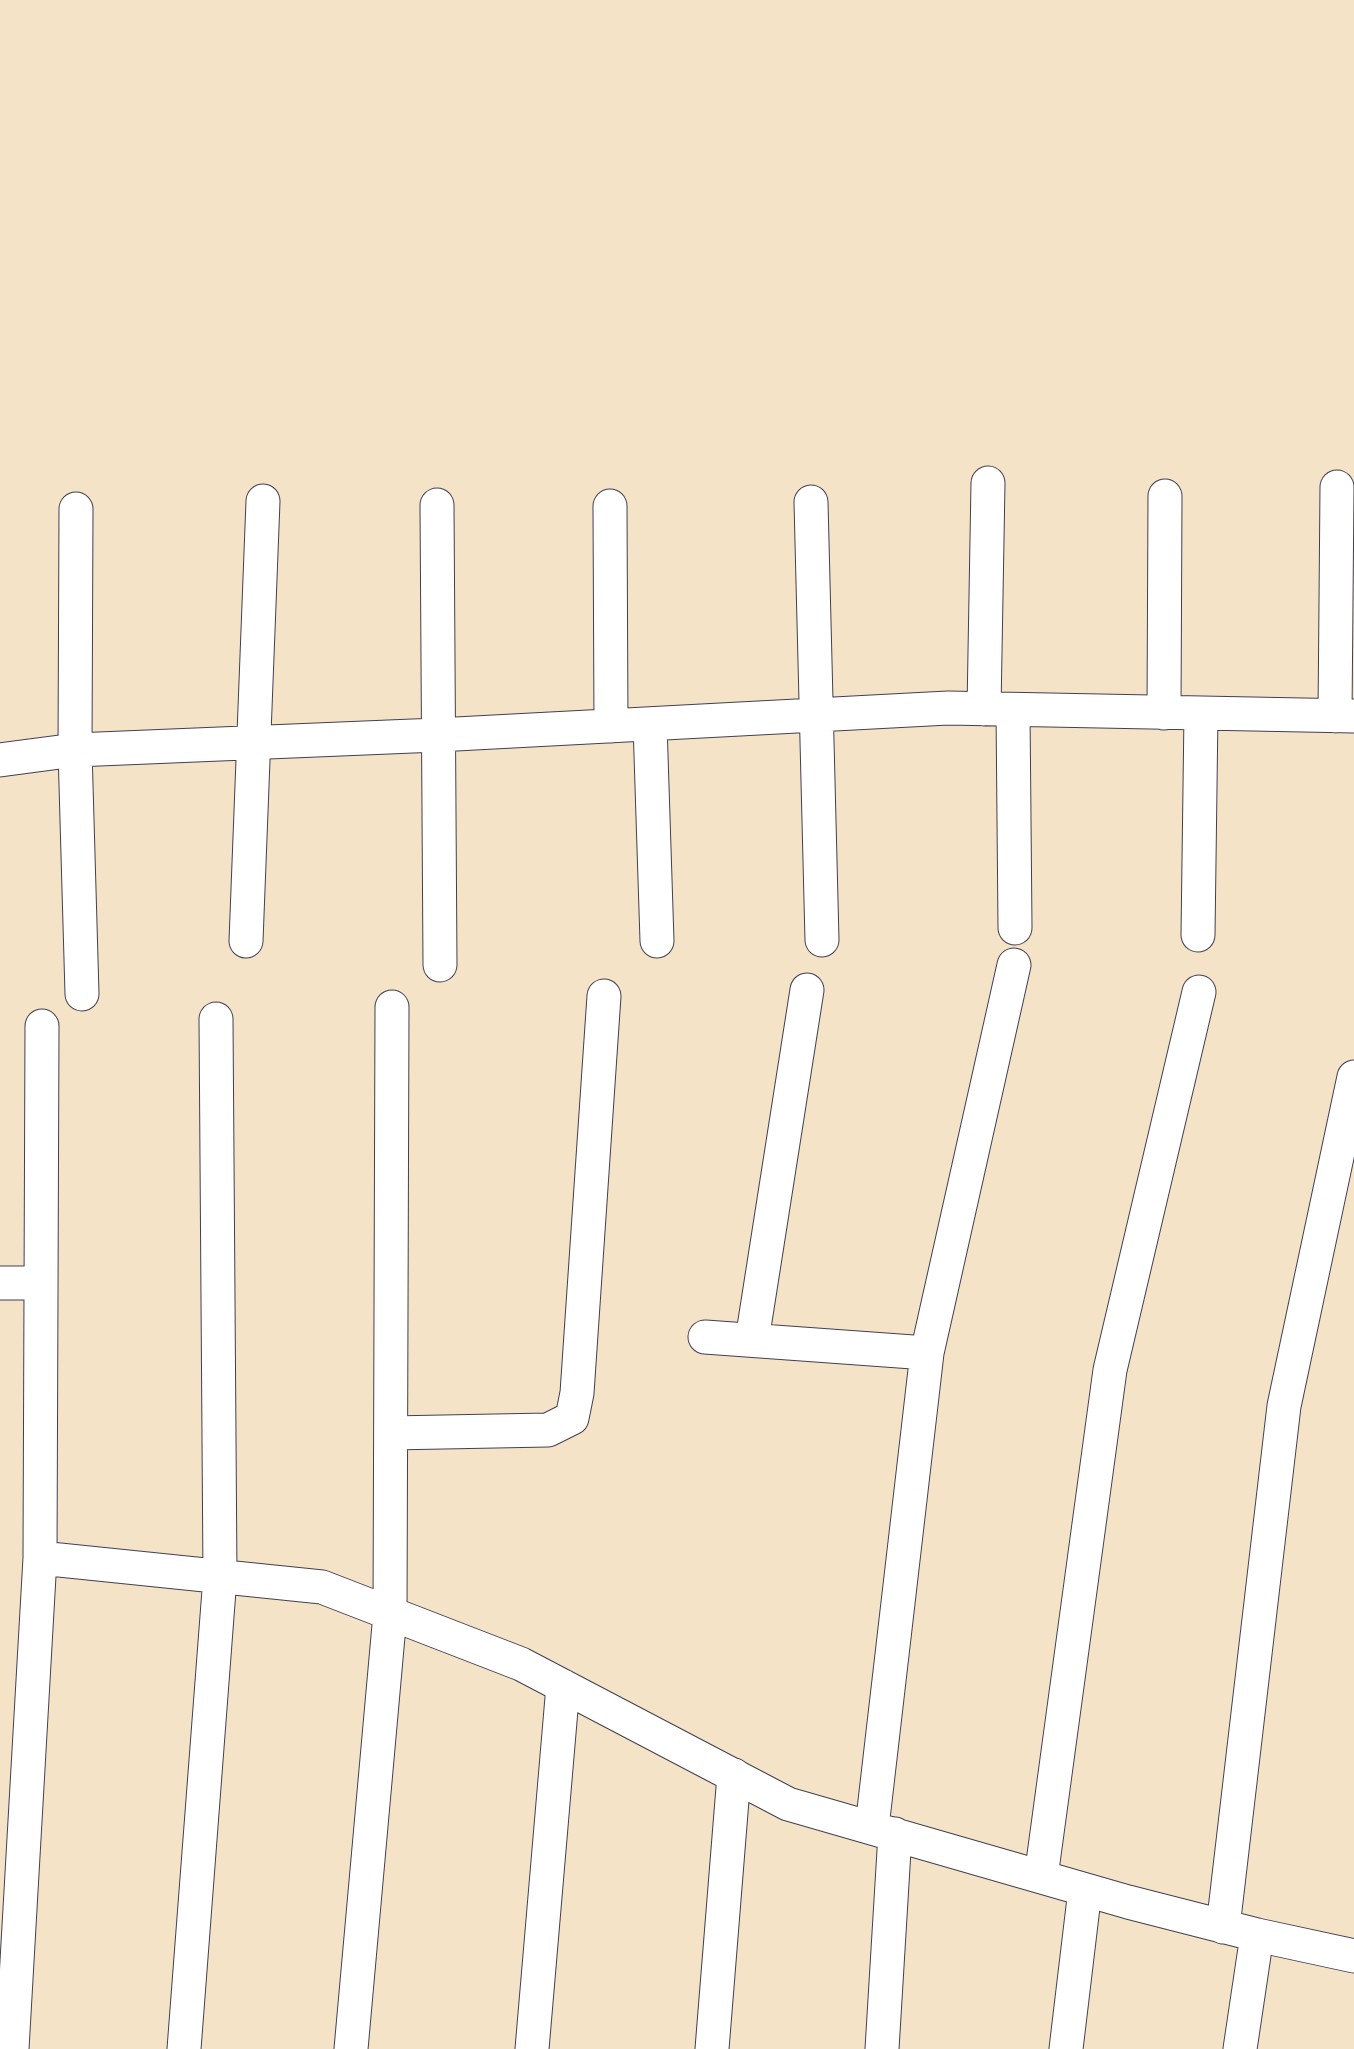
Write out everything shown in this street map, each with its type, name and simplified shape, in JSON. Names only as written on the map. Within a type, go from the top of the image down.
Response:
[{"type":"street","points":[[988,483],[998,709],[1015,928]]},
{"type":"street","points":[[0,760],[75,750],[437,735],[948,708],[1344,716],[1337,487]]},
{"type":"street","points":[[1164,713],[1165,496]]},
{"type":"street","points":[[246,941],[262,501]]},
{"type":"street","points":[[811,502],[822,940]]},
{"type":"street","points":[[437,505],[440,965]]},
{"type":"street","points":[[610,506],[611,726]]},
{"type":"street","points":[[76,509],[75,750],[82,994]]},
{"type":"street","points":[[1198,935],[1201,713]]},
{"type":"street","points":[[650,724],[657,941]]},
{"type":"street","points":[[882,2049],[883,1831],[927,1353],[1014,965]]},
{"type":"street","points":[[752,1340],[807,990]]},
{"type":"street","points":[[1041,1877],[1110,1370],[1199,992]]},
{"type":"street","points":[[391,1433],[548,1430],[572,1418],[577,1393],[604,996]]},
{"type":"street","points":[[351,2049],[390,1614],[392,1007]]},
{"type":"street","points":[[184,2049],[220,1577],[216,1019]]},
{"type":"street","points":[[12,2049],[9,1953],[40,1558],[42,1026]]},
{"type":"street","points":[[1223,1927],[1284,1406],[1354,1077]]},
{"type":"street","points":[[0,1283],[41,1283]]},
{"type":"street","points":[[705,1338],[927,1353]]},
{"type":"street","points":[[40,1558],[322,1587],[520,1664],[788,1804],[1085,1890],[1223,1927],[1354,1956]]},
{"type":"street","points":[[532,2049],[563,1686]]},
{"type":"street","points":[[712,2049],[734,1775]]},
{"type":"street","points":[[1066,2049],[1085,1890]]},
{"type":"street","points":[[1240,2049],[1257,1935]]}]
